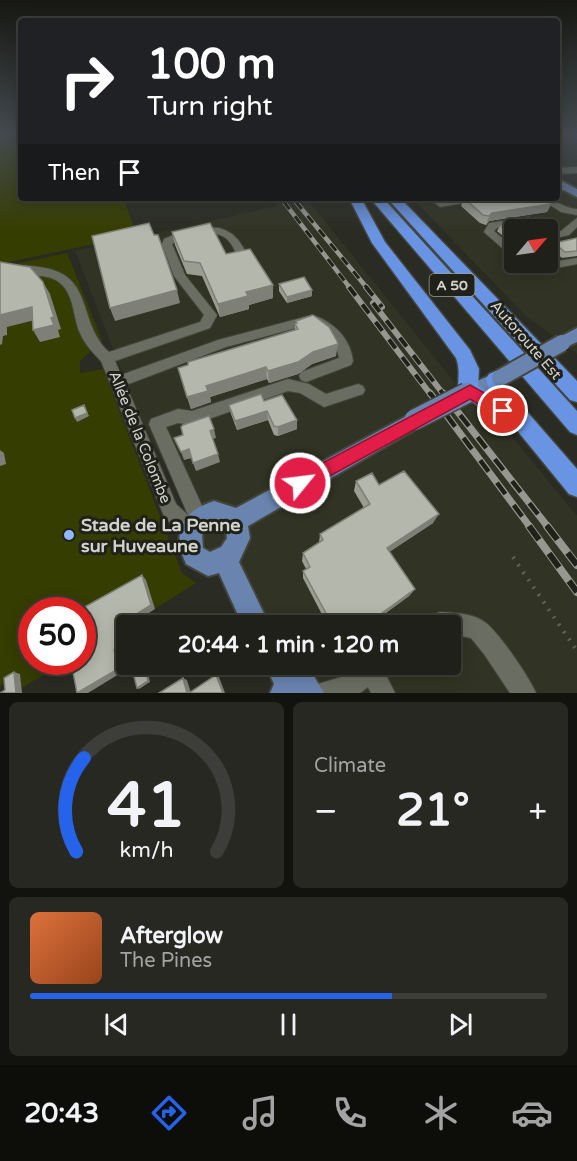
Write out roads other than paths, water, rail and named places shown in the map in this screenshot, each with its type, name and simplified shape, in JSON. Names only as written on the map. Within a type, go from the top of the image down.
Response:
[{"type":"highway","points":[[357,201],[379,243],[464,356],[470,367],[469,392],[527,427]]},
{"type":"highway","name":"Autoroute Est","points":[[379,201],[577,426]]},
{"type":"highway","name":"Autoroute Est","points":[[396,201],[577,394]]},
{"type":"highway","points":[[406,201],[506,320]]},
{"type":"highway","points":[[498,378],[500,395],[577,486]]},
{"type":"main road","points":[[560,178],[577,193]]},
{"type":"main road","points":[[235,521],[414,420],[571,341]]},
{"type":"main road","points":[[214,512],[229,516],[235,521],[238,529],[237,546],[225,560],[217,563],[200,561],[190,548],[195,525],[214,512]]},
{"type":"main road","points":[[225,560],[252,615]]},
{"type":"street","points":[[560,174],[577,170]]},
{"type":"street","points":[[437,201],[440,204],[458,201]]},
{"type":"street","points":[[550,201],[576,215],[565,233],[558,235]]},
{"type":"street","points":[[504,223],[493,225],[489,228],[489,232],[504,245]]},
{"type":"street","name":"Allée de la Colombe","points":[[195,525],[170,510],[107,358],[198,328],[205,325],[211,315],[180,276],[167,244],[168,241],[211,230],[222,231],[231,236],[244,259]]},
{"type":"street","points":[[558,264],[577,261]]},
{"type":"street","points":[[22,269],[49,271],[59,275],[70,284],[93,349],[107,358]]},
{"type":"street","points":[[118,382],[223,343],[312,319],[331,330],[346,353],[346,361],[306,376]]},
{"type":"street","points":[[195,525],[157,424],[178,416],[192,418],[288,385],[304,388],[324,401],[358,390]]},
{"type":"street","points":[[461,624],[478,630],[492,645],[524,693]]},
{"type":"street","points":[[322,693],[350,686],[366,675]]},
{"type":"street","points":[[379,675],[383,693]]},
{"type":"railway","points":[[284,202],[350,288]]},
{"type":"railway","points":[[296,202],[367,288]]},
{"type":"railway","points":[[349,287],[431,395]]},
{"type":"railway","points":[[366,287],[382,307]]},
{"type":"railway","points":[[373,303],[444,395]]},
{"type":"railway","points":[[430,393],[530,527]]},
{"type":"railway","points":[[443,393],[548,527]]},
{"type":"railway","points":[[529,526],[577,592]]},
{"type":"railway","points":[[547,526],[577,565]]},
{"type":"place","name":"Stade de La Penne sur Huveaune","points":[[69,535]]}]
